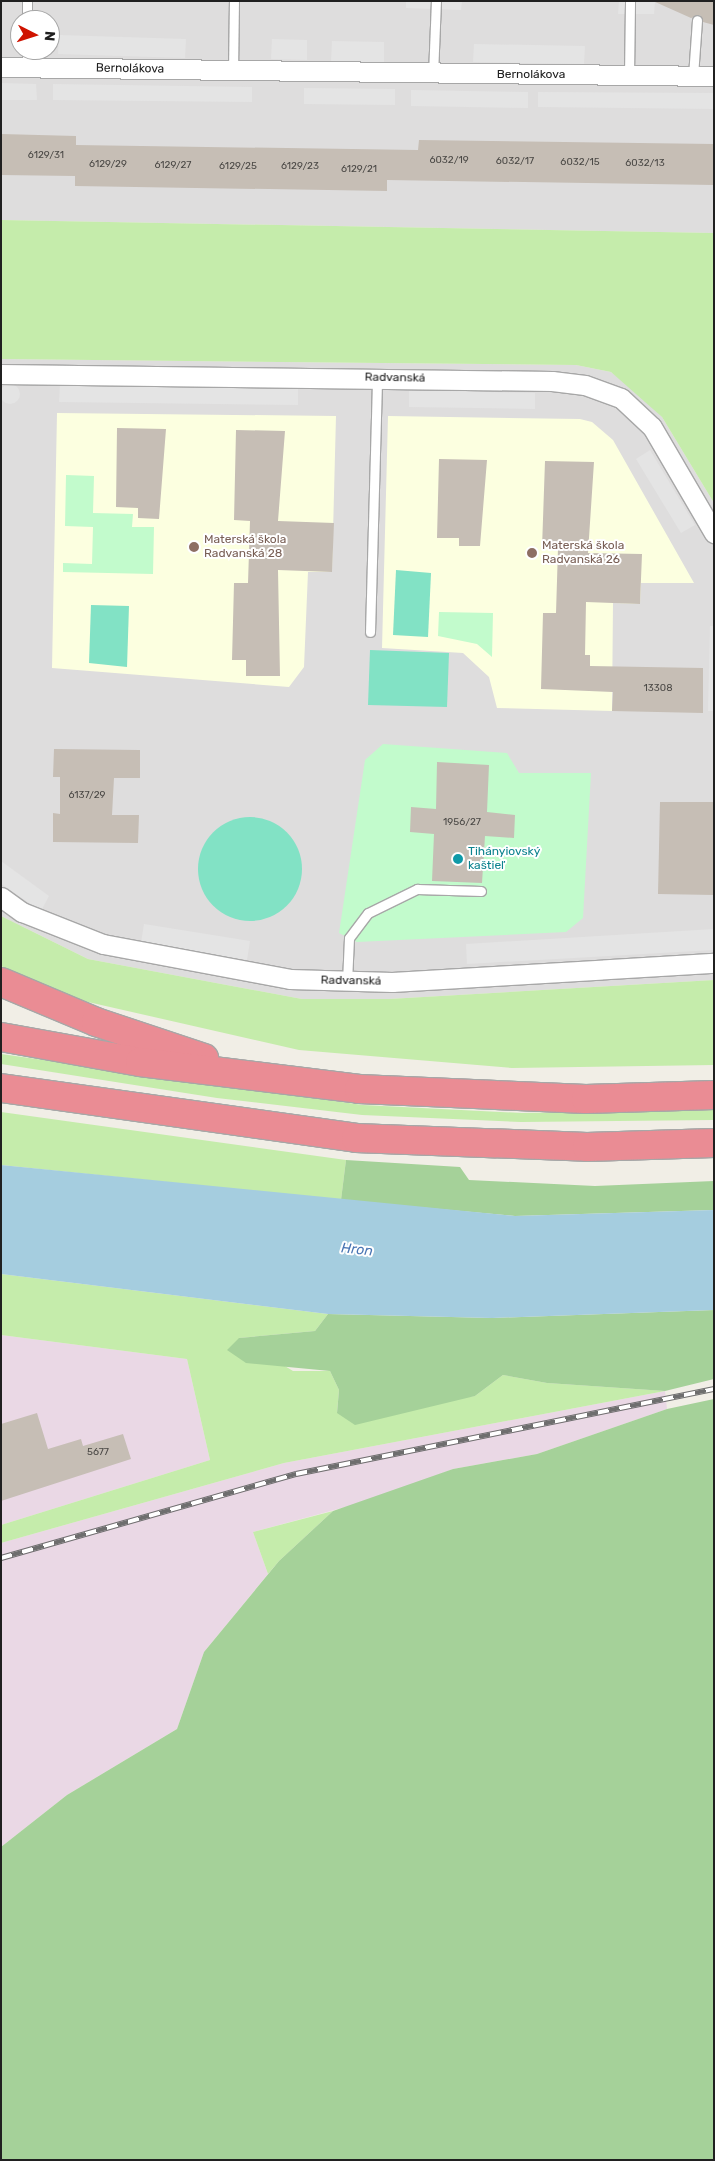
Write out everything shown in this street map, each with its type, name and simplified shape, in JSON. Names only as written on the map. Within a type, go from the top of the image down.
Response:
[{"type":"highway","points":[[1,982],[96,1022],[270,1080]]},
{"type":"highway","points":[[1,1038],[270,1080],[473,1096],[714,1095]]},
{"type":"highway","points":[[1,1088],[356,1138],[586,1147],[714,1143]]},
{"type":"street","name":"Bernolákova","points":[[1,67],[24,60]]},
{"type":"street","name":"Bernolákova","points":[[44,60],[233,71],[433,75],[714,76]]},
{"type":"street","name":"Radvanská","points":[[1,374],[552,381],[586,385],[621,398],[652,427],[714,533]]},
{"type":"street","name":"Radvanská","points":[[1,897],[58,929],[151,956],[290,979],[347,982],[714,963]]},
{"type":"lane","points":[[233,71],[234,1]]},
{"type":"lane","points":[[433,75],[436,1]]},
{"type":"lane","points":[[629,75],[630,1]]},
{"type":"lane","points":[[693,76],[697,20]]},
{"type":"lane","points":[[370,632],[377,378]]},
{"type":"lane","points":[[347,982],[349,938],[368,913],[418,889],[481,891]]},
{"type":"shaded area","points":[[1,1],[714,1],[714,233],[1,220]]},
{"type":"shaded area","points":[[406,1],[462,1],[461,10],[406,8]]},
{"type":"shaded area","points":[[619,1],[655,1],[654,14],[618,14]]},
{"type":"shaded area","points":[[60,35],[186,39],[185,58],[60,54]]},
{"type":"shaded area","points":[[272,39],[307,40],[307,60],[271,59]]},
{"type":"shaded area","points":[[332,41],[384,42],[384,63],[331,62]]},
{"type":"shaded area","points":[[474,44],[585,46],[584,64],[473,62]]},
{"type":"shaded area","points":[[1,83],[36,84],[37,100],[1,100]]},
{"type":"shaded area","points":[[53,84],[252,87],[252,102],[53,100]]},
{"type":"shaded area","points":[[304,88],[395,89],[395,105],[304,104]]},
{"type":"shaded area","points":[[411,90],[528,92],[528,108],[411,106]]},
{"type":"shaded area","points":[[538,92],[714,93],[714,109],[538,107]]},
{"type":"shaded area","points":[[1,359],[576,365],[611,372],[639,393],[662,417],[714,503],[714,980],[389,999],[302,999],[88,959],[1,916]]},
{"type":"shaded area","points":[[10,384],[17,387],[20,394],[17,401],[10,404],[3,401],[0,394],[3,387]]},
{"type":"shaded area","points":[[60,385],[298,389],[298,405],[59,402]]},
{"type":"shaded area","points":[[409,390],[535,393],[535,409],[409,407]]},
{"type":"shaded area","name":"Materská škola Radvanská 28","points":[[57,413],[336,416],[332,572],[308,572],[304,667],[289,687],[52,668]]},
{"type":"shaded area","name":"Materská škola Radvanská 26","points":[[388,416],[580,419],[592,422],[613,440],[694,583],[641,583],[640,604],[613,603],[612,711],[497,708],[489,677],[463,653],[382,648]]},
{"type":"shaded area","points":[[650,450],[695,525],[681,533],[636,459]]},
{"type":"shaded area","points":[[710,626],[714,626],[714,711],[708,711]]},
{"type":"shaded area","points":[[1,861],[49,896],[41,911],[1,884]]},
{"type":"shaded area","points":[[144,924],[250,941],[247,960],[141,943]]},
{"type":"shaded area","points":[[714,929],[714,950],[467,964],[466,944]]},
{"type":"shaded area","points":[[1,1335],[187,1359],[210,1460],[1,1525]]},
{"type":"shaded area","points":[[665,1391],[667,1409],[537,1454],[453,1469],[375,1499],[253,1532],[268,1574],[204,1652],[177,1729],[67,1795],[1,1847],[1,1543],[284,1463]]},
{"type":"green space","points":[[1,220],[714,233],[714,503],[662,417],[611,372],[576,365],[1,359]]},
{"type":"green space","points":[[66,475],[94,476],[93,513],[133,514],[132,527],[154,527],[153,574],[63,572],[63,563],[92,564],[93,527],[65,526]]},
{"type":"green space","points":[[396,570],[431,573],[428,637],[393,635]]},
{"type":"green space","points":[[91,605],[129,606],[127,667],[89,663]]},
{"type":"green space","points":[[439,612],[493,613],[492,657],[477,644],[438,636]]},
{"type":"green space","points":[[370,650],[449,653],[447,707],[368,705]]},
{"type":"green space","points":[[383,744],[507,753],[519,773],[591,773],[583,918],[566,932],[357,942],[339,933],[365,760]]},
{"type":"green space","points":[[250,817],[270,821],[287,832],[298,849],[302,869],[298,889],[287,906],[270,917],[250,921],[230,917],[213,906],[202,889],[198,869],[202,849],[213,832],[230,821]]},
{"type":"green space","points":[[1,916],[88,959],[302,999],[389,999],[714,980],[714,1065],[512,1068],[299,1050],[88,1002],[41,986],[1,966]]},
{"type":"green space","points":[[1,1054],[363,1105],[522,1113],[714,1110],[714,1120],[521,1122],[362,1115],[217,1098],[1,1064]]},
{"type":"green space","points":[[1,1112],[346,1160],[341,1200],[1,1165]]},
{"type":"green space","points":[[346,1160],[460,1167],[469,1180],[595,1186],[714,1181],[714,1210],[515,1216],[341,1200]]},
{"type":"green space","points":[[1,1274],[328,1314],[315,1331],[239,1338],[293,1371],[330,1371],[339,1390],[337,1412],[475,1396],[503,1375],[547,1383],[665,1391],[284,1463],[1,1543],[1,1525],[210,1460],[187,1359],[1,1335]]},
{"type":"green space","points":[[714,1310],[714,1379],[665,1391],[547,1383],[503,1375],[475,1396],[355,1425],[337,1413],[339,1390],[330,1371],[246,1363],[227,1350],[239,1338],[315,1331],[328,1314],[492,1318]]},
{"type":"green space","points":[[714,1399],[714,2160],[1,2160],[1,1847],[67,1795],[177,1729],[204,1652],[279,1561],[333,1511],[453,1469],[537,1454],[667,1409]]},
{"type":"green space","points":[[333,1511],[279,1561],[268,1574],[253,1532]]},
{"type":"water","name":"Hron","points":[[1,1165],[515,1216],[714,1210],[714,1310],[492,1318],[328,1314],[1,1274]]},
{"type":"building","points":[[653,1],[714,1],[714,25],[703,22],[700,15],[691,18]]},
{"type":"building","points":[[1,134],[76,136],[76,145],[418,150],[419,140],[714,144],[714,185],[387,180],[387,191],[75,186],[75,176],[1,175]]},
{"type":"building","points":[[117,428],[166,429],[159,519],[138,518],[138,508],[116,507]]},
{"type":"building","points":[[236,430],[285,431],[278,521],[334,523],[332,572],[278,570],[280,676],[246,676],[246,660],[232,660],[234,583],[248,583],[250,521],[234,520]]},
{"type":"building","points":[[439,459],[487,460],[480,546],[459,546],[459,538],[437,538]]},
{"type":"building","points":[[545,461],[594,462],[588,553],[642,554],[640,604],[586,602],[585,655],[590,655],[590,666],[703,668],[703,713],[612,711],[613,692],[541,689],[543,613],[556,613],[558,548],[542,548]]},
{"type":"building","points":[[54,749],[140,750],[140,778],[114,778],[112,815],[139,815],[138,843],[53,842],[53,813],[60,814],[60,777],[53,777]]},
{"type":"building","name":"Tihányiovský kaštieľ","points":[[437,762],[489,765],[487,812],[515,815],[514,838],[485,836],[482,883],[432,881],[434,834],[410,832],[411,807],[436,809]]},
{"type":"building","points":[[660,802],[714,802],[714,895],[658,894]]},
{"type":"building","points":[[37,1413],[48,1449],[81,1439],[83,1446],[123,1434],[131,1459],[1,1501],[1,1424]]},
{"type":"railway","points":[[1,1558],[296,1474],[714,1389]]},
{"type":"place","name":"Materská škola Radvanská 28","points":[[194,547]]},
{"type":"place","name":"Materská škola Radvanská 26","points":[[532,553]]},
{"type":"place","name":"Tihányiovský kaštieľ","points":[[458,859]]}]
